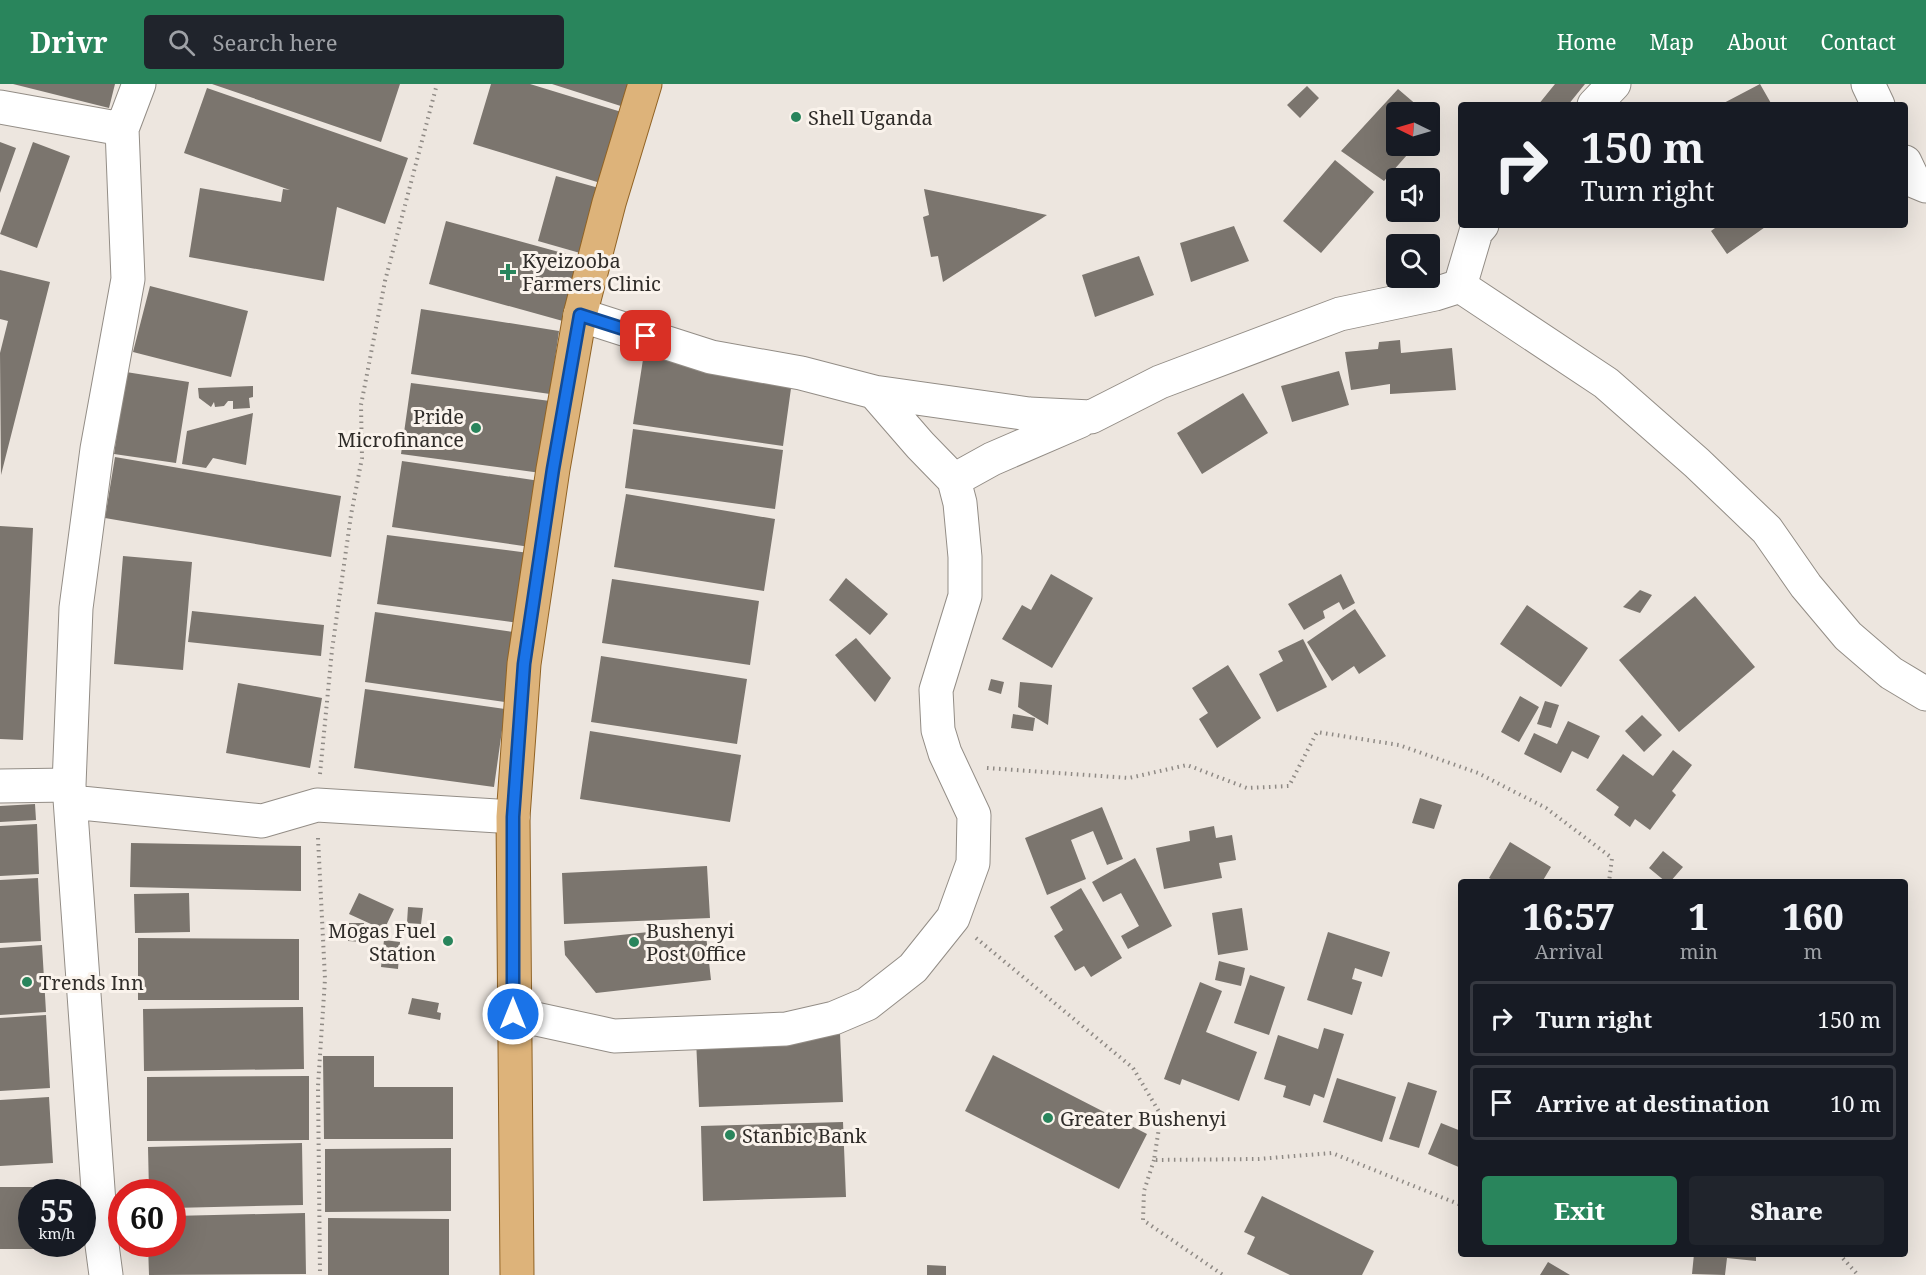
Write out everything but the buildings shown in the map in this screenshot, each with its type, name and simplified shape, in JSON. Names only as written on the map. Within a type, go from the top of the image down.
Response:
[{"type":"main road","points":[[517,1275],[513,817],[524,664],[553,469],[580,315],[609,203],[645,84]]},
{"type":"street","points":[[106,1275],[70,793],[76,608],[97,449],[128,279],[123,129],[139,84]]},
{"type":"street","points":[[1597,102],[1614,84]]},
{"type":"street","points":[[1868,84],[1877,102]]},
{"type":"street","points":[[0,107],[123,129]]},
{"type":"street","points":[[1908,168],[1914,181],[1926,186]]},
{"type":"street","points":[[1460,286],[1476,232],[1479,228]]},
{"type":"street","points":[[954,480],[1053,431],[1091,417],[1160,382],[1341,314],[1435,294],[1460,286]]},
{"type":"street","points":[[1460,286],[1606,382],[1767,530],[1806,586],[1848,636],[1891,673],[1926,694]]},
{"type":"street","points":[[580,315],[711,357],[801,372],[874,392],[1019,412],[1091,417]]},
{"type":"street","points":[[513,1014],[614,1036],[786,1029],[834,1018],[867,1004],[913,968],[953,918],[973,863],[974,815],[950,764],[938,730],[936,690],[965,597],[965,557],[960,503],[954,480],[874,392]]},
{"type":"street","points":[[0,786],[70,793],[262,820],[317,805],[513,817]]},
{"type":"path","points":[[320,1275],[318,1086],[325,979],[317,805],[332,650],[351,515],[362,458],[362,405],[385,281],[437,84]]},
{"type":"path","points":[[950,764],[975,768],[1129,778],[1187,765],[1247,789],[1289,786],[1317,732],[1399,745],[1478,773],[1546,808],[1612,858],[1609,879]]},
{"type":"path","points":[[953,918],[1133,1068],[1161,1115],[1154,1160],[1144,1191],[1143,1220],[1223,1275]]},
{"type":"path","points":[[1154,1160],[1258,1159],[1332,1153],[1458,1204]]},
{"type":"path","points":[[1842,1257],[1858,1275]]},
{"type":"place","name":"Shell Uganda","points":[[796,117]]},
{"type":"place","name":"Kyeizooba Farmers Clinic","points":[[508,272]]},
{"type":"place","name":"Pride Microfinance","points":[[476,428]]},
{"type":"place","name":"Mogas Fuel Station","points":[[448,941]]},
{"type":"place","name":"Bushenyi Post Office","points":[[634,942]]},
{"type":"place","name":"Trends Inn","points":[[27,982]]},
{"type":"place","name":"Greater Bushenyi","points":[[1048,1118]]},
{"type":"place","name":"Stanbic Bank","points":[[730,1135]]},
{"type":"route","points":[[513,1014],[513,817],[524,664],[553,469],[580,315],[646,336]]}]
